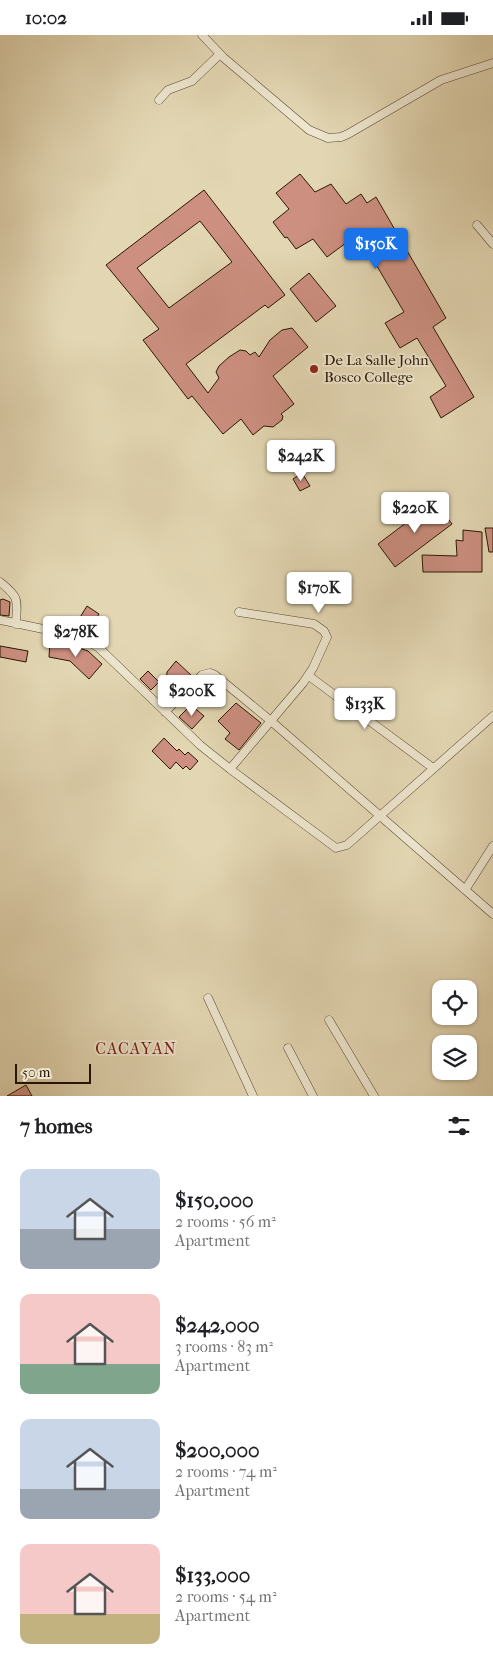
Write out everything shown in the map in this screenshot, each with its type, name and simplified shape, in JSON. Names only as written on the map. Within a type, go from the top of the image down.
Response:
[{"type":"street","points":[[202,35],[220,54],[309,130],[328,138],[341,137],[348,134],[398,103],[448,77],[493,63]]},
{"type":"street","points":[[159,100],[168,90],[192,81],[220,54]]},
{"type":"street","points":[[477,225],[493,243]]},
{"type":"street","points":[[0,582],[10,590],[16,599],[16,624]]},
{"type":"street","points":[[230,769],[309,676],[326,637],[319,627],[239,611]]},
{"type":"street","points":[[0,620],[81,637],[91,642],[165,712],[230,769],[336,848],[346,845],[493,716]]},
{"type":"street","points":[[165,712],[202,675],[210,673],[271,721],[493,914]]},
{"type":"street","points":[[309,676],[433,769]]},
{"type":"street","points":[[465,889],[493,846]]},
{"type":"street","points":[[208,998],[253,1096]]},
{"type":"street","points":[[329,1020],[374,1096]]},
{"type":"street","points":[[288,1048],[313,1096]]},
{"type":"building","points":[[300,174],[315,192],[331,184],[346,204],[361,194],[367,203],[376,197],[446,318],[433,327],[474,397],[441,418],[430,397],[446,386],[417,338],[400,348],[385,323],[404,312],[358,234],[327,257],[313,239],[296,249],[287,237],[285,238],[273,222],[289,209],[276,193]]},
{"type":"building","points":[[204,190],[285,295],[268,308],[265,305],[186,364],[208,393],[219,378],[216,372],[219,366],[229,357],[240,350],[246,351],[250,355],[255,352],[259,357],[270,340],[282,330],[292,328],[308,347],[273,376],[294,404],[281,414],[283,416],[282,420],[273,427],[264,426],[253,435],[241,419],[223,434],[192,396],[188,399],[143,340],[159,329],[106,265]],"holes":[[[200,221],[232,262],[169,308],[137,268]]]},
{"type":"building","points":[[309,273],[336,306],[316,322],[290,289]]},
{"type":"building","points":[[302,473],[310,486],[300,491],[293,479]]},
{"type":"building","points":[[435,501],[452,524],[395,567],[378,544]]},
{"type":"building","points":[[485,528],[493,528],[493,552],[489,552]]},
{"type":"building","points":[[463,530],[482,532],[482,572],[423,572],[422,555],[457,556],[456,540],[463,541]]},
{"type":"building","points":[[3,599],[10,602],[9,616],[0,615],[0,600]]},
{"type":"building","points":[[87,606],[99,614],[91,627],[79,619]]},
{"type":"building","points":[[50,642],[71,645],[88,651],[102,664],[89,679],[70,661],[49,657]]},
{"type":"building","points":[[0,646],[28,651],[26,662],[0,657]]},
{"type":"building","points":[[176,661],[193,677],[169,700],[165,695],[167,672]]},
{"type":"building","points":[[148,671],[159,682],[151,690],[140,679]]},
{"type":"building","points":[[211,683],[223,694],[214,704],[202,694]]},
{"type":"building","points":[[236,703],[261,723],[239,750],[225,739],[230,733],[218,721]]},
{"type":"building","points":[[191,705],[204,716],[192,729],[179,717]]},
{"type":"building","points":[[164,738],[177,751],[179,749],[185,755],[188,752],[198,761],[190,770],[186,766],[183,769],[176,762],[170,769],[152,751]]},
{"type":"building","points":[[26,1085],[32,1096],[7,1096]]},
{"type":"place","name":"De La Salle John Bosco College","points":[[314,369]]},
{"type":"district","name":"CACAYAN","points":[[136,1048]]}]
